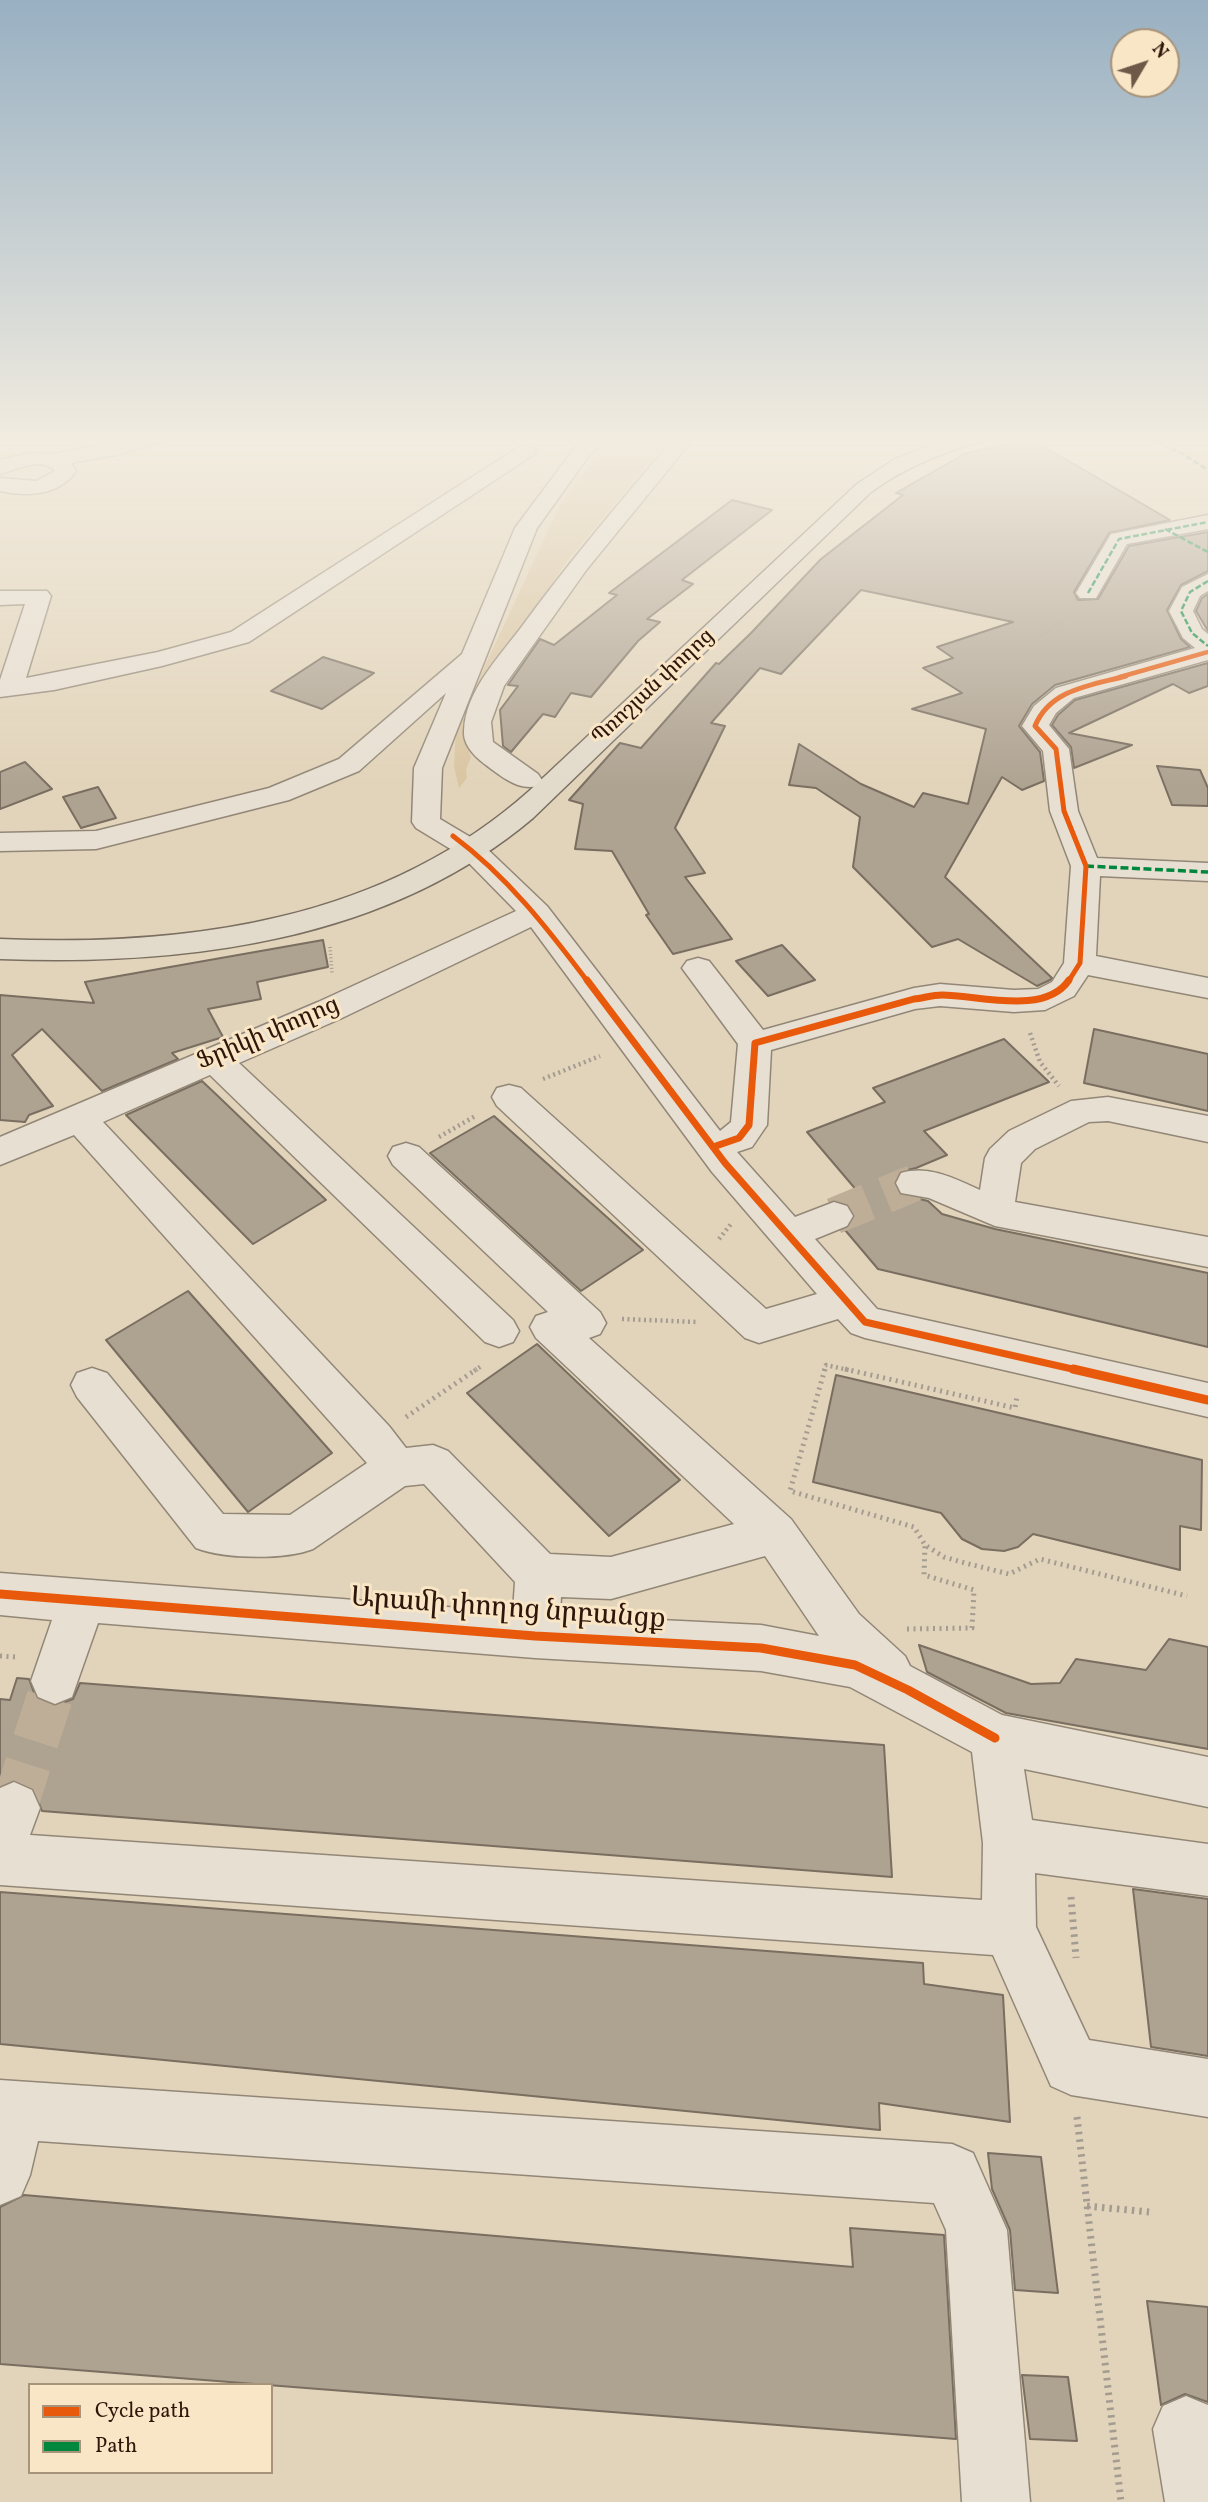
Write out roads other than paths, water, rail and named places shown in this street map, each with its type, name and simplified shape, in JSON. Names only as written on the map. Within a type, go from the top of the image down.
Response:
[{"type":"main road","name":"Պռոշյան փողոց","points":[[462,843],[772,555]]},
{"type":"main road","name":"Պռոշյան փողոց","points":[[462,843],[516,817],[796,555]]},
{"type":"main road","points":[[0,923],[60,930],[105,930],[229,915],[277,904],[462,843]]},
{"type":"main road","points":[[0,949],[111,952],[181,947],[288,928],[399,888],[462,843]]},
{"type":"street","points":[[0,598],[39,596],[5,689],[54,682],[162,659],[240,637],[363,555]]},
{"type":"street","points":[[515,555],[428,768],[426,822],[462,843],[536,913],[713,1147],[865,1322],[1208,1400]]},
{"type":"street","points":[[528,780],[481,749],[475,729],[491,686],[587,555]]},
{"type":"street","points":[[1088,593],[1110,555]]},
{"type":"street","points":[[1208,581],[1190,592],[1181,611],[1192,633],[1208,646]]},
{"type":"street","points":[[755,1044],[927,997],[940,995],[1014,1001],[1045,999],[1063,989],[1080,963],[1086,866],[1064,811],[1056,750],[1035,726],[1036,720],[1047,706],[1065,693],[1208,652]]},
{"type":"street","points":[[0,842],[96,840],[279,794],[349,765],[476,653]]},
{"type":"street","points":[[1086,866],[1208,873]]},
{"type":"street","name":"Ֆրիկի փողոց","points":[[0,1152],[330,1010],[536,913]]},
{"type":"street","points":[[1080,963],[1208,988]]},
{"type":"street","points":[[698,968],[755,1044],[749,1125],[739,1138],[713,1147]]},
{"type":"street","points":[[214,1059],[499,1331]]},
{"type":"street","points":[[509,1097],[759,1327],[846,1300]]},
{"type":"street","points":[[995,1212],[1003,1157],[1022,1140],[1083,1110],[1108,1109],[1208,1129]]},
{"type":"street","points":[[80,1119],[385,1454],[433,1464],[539,1575],[611,1578],[775,1533]]},
{"type":"street","points":[[406,1156],[568,1325],[775,1533],[842,1630],[908,1690]]},
{"type":"street","points":[[914,1183],[934,1185],[995,1212],[1208,1252]]},
{"type":"street","points":[[788,1235],[834,1216]]},
{"type":"street","points":[[92,1385],[212,1534],[297,1535],[385,1454]]},
{"type":"street","points":[[535,1636],[539,1575]]},
{"type":"street","name":"Արամի փողոց նրբանցք","points":[[0,1594],[535,1636],[761,1648],[855,1665],[908,1690],[995,1738],[1208,1782]]},
{"type":"street","points":[[55,1681],[83,1599]]},
{"type":"street","points":[[995,1738],[1009,1843],[1009,1929],[1071,2066],[1208,2088]]},
{"type":"street","points":[[1009,1843],[1208,1870]]},
{"type":"street","points":[[0,1859],[1009,1929]]},
{"type":"street","points":[[0,2175],[8,2110],[952,2174],[976,2230],[996,2502]]},
{"type":"street","points":[[1186,2430],[1199,2502]]},
{"type":"tunnel","points":[[834,1216],[914,1183]]},
{"type":"tunnel","points":[[14,1808],[55,1681]]}]
